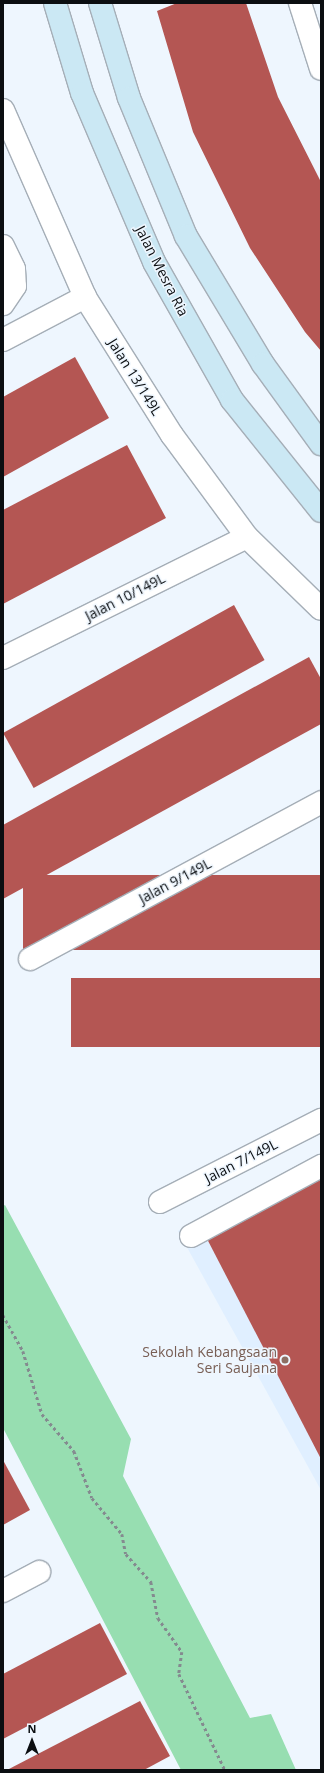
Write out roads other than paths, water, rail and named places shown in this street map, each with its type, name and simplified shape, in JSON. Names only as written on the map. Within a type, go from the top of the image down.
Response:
[{"type":"main road","name":"Jalan Mesra Ria","points":[[55,3],[82,93],[154,262],[232,400],[321,511]]},
{"type":"main road","points":[[100,3],[129,98],[186,236],[263,364],[321,444]]},
{"type":"street","points":[[300,3],[320,65]]},
{"type":"street","name":"Jalan 13/149L","points":[[3,110],[85,297],[172,435],[247,536],[321,609]]},
{"type":"street","points":[[3,246],[14,269],[15,286],[3,304]]},
{"type":"street","points":[[3,340],[85,297]]},
{"type":"street","name":"Jalan 10/149L","points":[[3,658],[247,536]]},
{"type":"street","name":"Jalan 9/149L","points":[[30,959],[321,802]]},
{"type":"street","name":"Jalan 7/149L","points":[[160,1202],[321,1120]]},
{"type":"street","points":[[191,1236],[321,1166]]},
{"type":"street","points":[[3,1591],[39,1572]]},
{"type":"place","name":"Sekolah Kebangsaan Seri Saujana","points":[[285,1360]]}]
